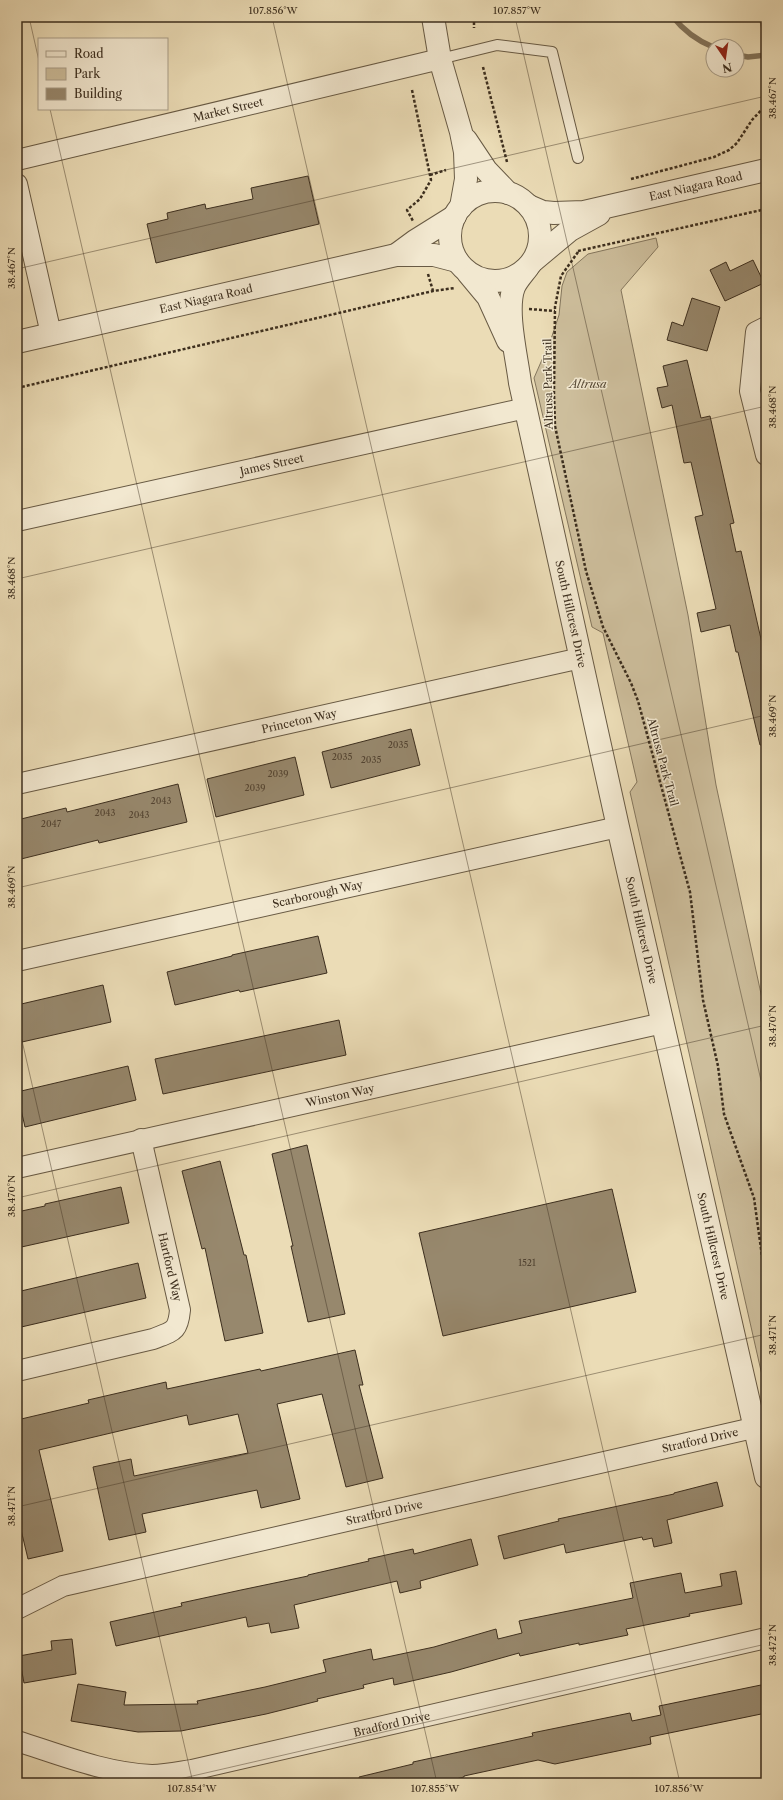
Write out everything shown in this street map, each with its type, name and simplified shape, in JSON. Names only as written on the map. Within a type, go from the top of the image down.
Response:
[{"type":"street","points":[[433,17],[440,58],[461,132],[467,169],[458,211],[450,231],[450,241],[462,266],[481,279],[498,281],[514,277],[531,264],[539,247],[541,233],[537,219],[530,206],[520,198],[508,193],[491,191],[470,199],[458,211]]},
{"type":"street","name":"Market Street","points":[[17,160],[440,58]]},
{"type":"street","points":[[461,132],[486,170],[508,193]]},
{"type":"street","name":"East Niagara Road","points":[[530,206],[544,212],[584,212],[766,170]]},
{"type":"street","points":[[17,184],[52,334]]},
{"type":"street","name":"East Niagara Road","points":[[531,264],[551,244],[578,225],[626,202]]},
{"type":"street","name":"East Niagara Road","points":[[396,255],[458,211]]},
{"type":"street","name":"East Niagara Road","points":[[17,342],[396,255],[434,255],[462,266]]},
{"type":"street","name":"South Hillcrest Drive","points":[[520,383],[513,332],[511,303],[514,288],[531,264]]},
{"type":"street","name":"South Hillcrest Drive","points":[[462,266],[482,288],[501,324],[520,383],[662,1023],[761,1427],[766,1477]]},
{"type":"street","points":[[766,327],[756,332],[750,391],[766,455]]},
{"type":"street","name":"James Street","points":[[17,522],[526,408]]},
{"type":"street","name":"Princeton Way","points":[[17,784],[581,658]]},
{"type":"street","name":"Scarborough Way","points":[[17,961],[618,827]]},
{"type":"street","name":"Winston Way","points":[[17,1168],[662,1023]]},
{"type":"street","name":"Hartford Way","points":[[17,1371],[153,1340],[170,1332],[178,1324],[180,1310],[141,1139]]},
{"type":"street","name":"Stratford Drive","points":[[17,1609],[63,1586],[761,1427]]},
{"type":"street","name":"Bradford Drive","points":[[17,1741],[94,1766],[121,1771],[152,1775],[192,1770],[766,1638]]},
{"type":"lane","points":[[440,58],[497,45],[552,52],[578,158]]},
{"type":"path","points":[[474,17],[474,28]]},
{"type":"path","points":[[483,67],[507,164]]},
{"type":"path","points":[[407,210],[420,199],[431,180],[412,90]]},
{"type":"path","points":[[624,180],[714,157],[729,150],[737,143],[752,120],[766,105]]},
{"type":"path","points":[[430,175],[448,169]]},
{"type":"path","points":[[576,247],[578,252],[766,209]]},
{"type":"path","name":"Altrusa Park Trail","points":[[578,252],[561,276],[555,311],[555,426],[586,571],[603,627],[631,683],[638,701],[690,892],[702,994],[718,1066],[724,1114],[754,1198],[766,1285]]},
{"type":"path","points":[[17,388],[433,291],[427,271]]},
{"type":"path","points":[[525,309],[555,311]]},
{"type":"green space","name":"Altrusa","points":[[656,238],[658,247],[621,290],[688,615],[716,785],[766,1017],[766,1393],[630,792],[637,782],[603,633],[592,627],[534,378],[551,339],[559,315],[562,286],[567,272],[588,254]]},
{"type":"building","points":[[308,176],[319,224],[156,263],[147,224],[168,219],[167,213],[205,204],[206,209],[253,199],[251,188]]},
{"type":"building","points":[[753,260],[764,283],[725,301],[710,270],[726,262],[730,271]]},
{"type":"building","points":[[692,298],[720,307],[707,351],[667,340],[672,322],[683,326]]},
{"type":"building","points":[[687,360],[701,418],[710,416],[734,523],[730,524],[736,552],[741,551],[766,661],[766,745],[760,745],[738,652],[736,652],[730,625],[701,632],[697,613],[716,609],[695,517],[703,515],[691,462],[684,463],[672,405],[662,408],[657,388],[668,386],[663,366]]},
{"type":"building","points":[[411,729],[420,765],[331,788],[322,752]]},
{"type":"building","points":[[295,757],[304,795],[216,817],[207,779]]},
{"type":"building","points":[[178,784],[187,822],[99,843],[98,840],[17,860],[17,820],[66,808],[67,812]]},
{"type":"building","points":[[318,936],[327,973],[240,992],[239,990],[175,1005],[167,972],[232,955]]},
{"type":"building","points":[[103,985],[111,1022],[22,1042],[17,1020],[17,1005]]},
{"type":"building","points":[[339,1020],[346,1055],[163,1094],[155,1059]]},
{"type":"building","points":[[128,1066],[136,1100],[25,1127],[17,1092]]},
{"type":"building","points":[[307,1145],[345,1314],[308,1322],[291,1246],[293,1246],[272,1154]]},
{"type":"building","points":[[220,1161],[244,1255],[246,1255],[263,1333],[225,1341],[205,1248],[202,1249],[182,1171]]},
{"type":"building","points":[[121,1187],[129,1223],[17,1248],[17,1212],[45,1206],[45,1204]]},
{"type":"building","points":[[612,1189],[636,1292],[443,1336],[419,1233]]},
{"type":"building","points":[[138,1263],[146,1298],[17,1328],[17,1292]]},
{"type":"building","points":[[355,1350],[363,1385],[359,1385],[383,1478],[346,1487],[322,1394],[277,1404],[300,1499],[261,1508],[257,1490],[142,1514],[146,1532],[109,1540],[93,1467],[131,1459],[134,1476],[248,1453],[238,1414],[189,1425],[187,1415],[39,1450],[63,1551],[28,1559],[17,1513],[17,1420],[89,1403],[88,1400],[166,1382],[167,1389],[260,1369],[261,1371]]},
{"type":"building","points":[[717,1482],[723,1506],[667,1520],[672,1543],[654,1547],[652,1538],[643,1540],[642,1537],[566,1553],[564,1544],[504,1559],[498,1536],[559,1521],[558,1519],[674,1494]]},
{"type":"building","points":[[471,1539],[478,1565],[420,1581],[421,1588],[400,1593],[397,1581],[294,1605],[299,1628],[271,1633],[269,1623],[248,1627],[246,1617],[116,1646],[110,1622],[182,1606],[181,1603],[308,1576],[369,1561],[368,1559],[413,1549],[414,1554]]},
{"type":"building","points":[[736,1571],[742,1604],[689,1614],[690,1616],[626,1629],[628,1635],[579,1645],[579,1643],[520,1656],[519,1653],[451,1672],[394,1685],[393,1678],[363,1685],[364,1688],[317,1699],[318,1701],[266,1714],[181,1731],[138,1732],[71,1721],[78,1684],[126,1692],[124,1705],[198,1704],[197,1701],[265,1687],[326,1672],[323,1660],[371,1649],[373,1660],[434,1647],[496,1629],[498,1639],[522,1633],[519,1621],[633,1598],[630,1583],[681,1573],[685,1593],[722,1586],[720,1574]]},
{"type":"building","points":[[72,1639],[76,1674],[24,1683],[19,1656],[52,1650],[51,1641]]},
{"type":"building","points":[[761,1685],[766,1713],[650,1737],[651,1744],[555,1764],[538,1760],[464,1776],[440,1783],[360,1783],[359,1777],[413,1764],[413,1762],[533,1736],[532,1733],[630,1713],[632,1721],[661,1715],[659,1706]]},
{"type":"waterway","points":[[673,17],[691,35],[705,43]]},
{"type":"waterway","points":[[745,56],[766,55]]}]
